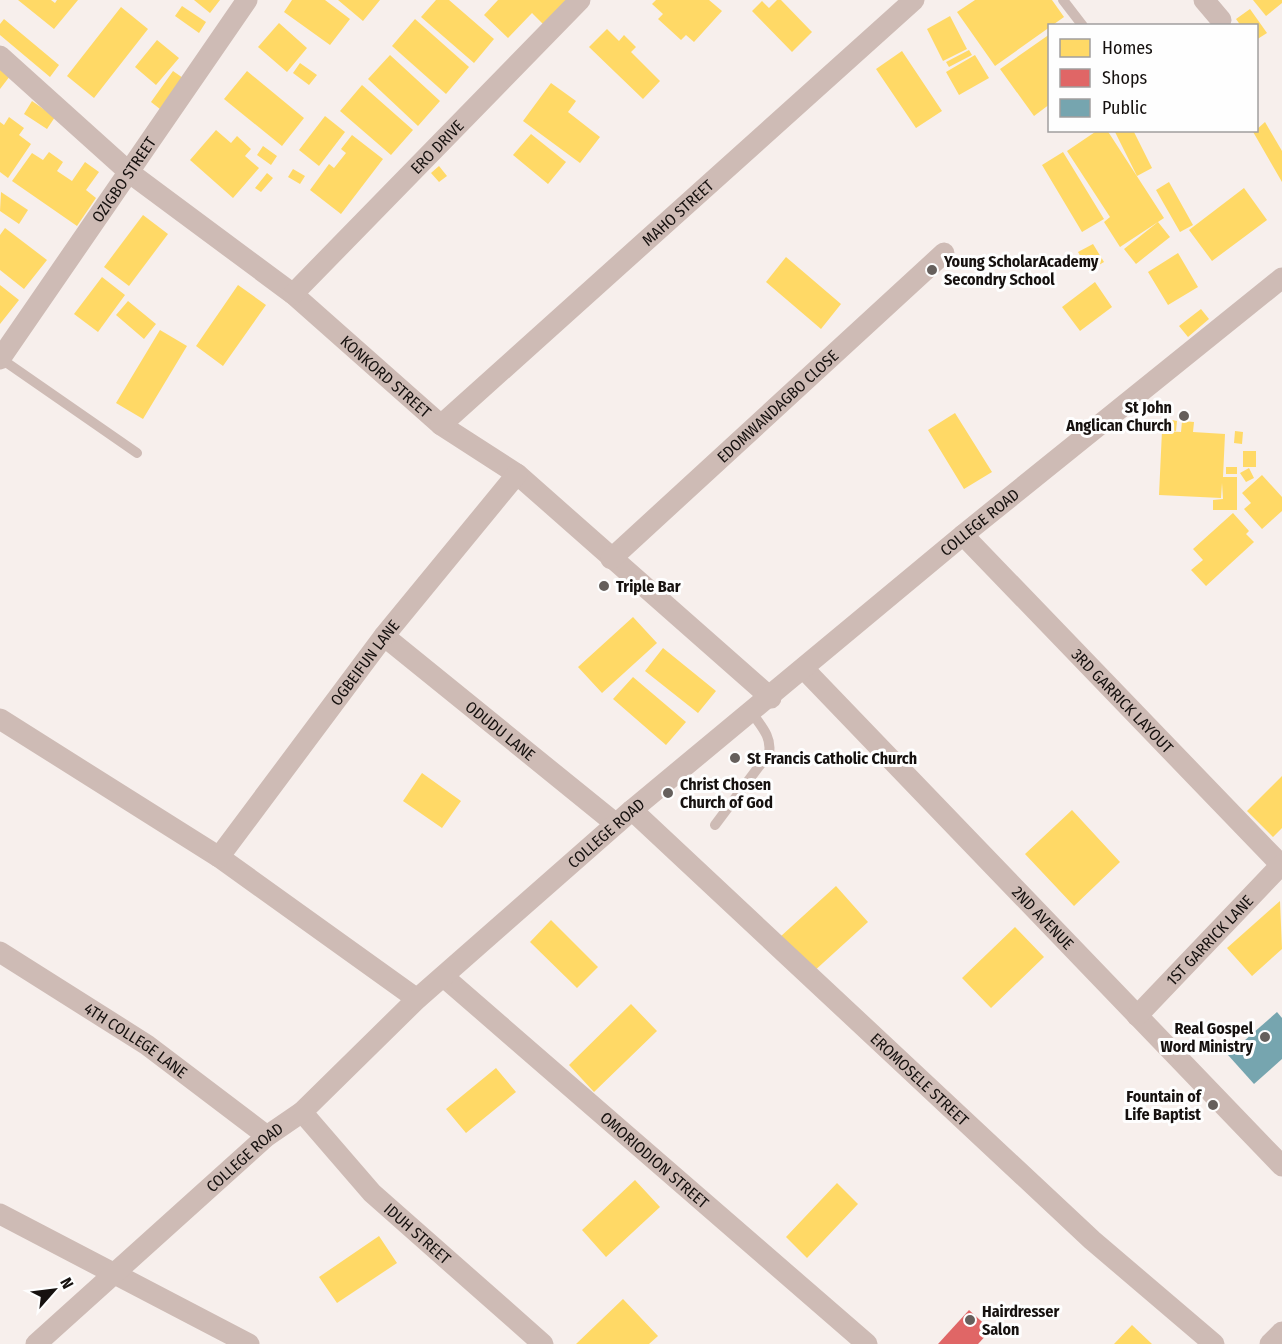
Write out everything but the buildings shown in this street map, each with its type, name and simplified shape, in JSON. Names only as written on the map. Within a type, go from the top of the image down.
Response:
[{"type":"street","name":"OZIGBO STREET","points":[[0,359],[247,0]]},
{"type":"street","name":"ERO DRIVE","points":[[293,294],[580,0]]},
{"type":"street","name":"MAHO STREET","points":[[441,425],[914,0]]},
{"type":"street","points":[[1204,0],[1221,20]]},
{"type":"street","name":"KONKORD STREET","points":[[0,56],[130,173],[293,294],[441,425],[517,474],[771,698]]},
{"type":"street","name":"EDOMWANDAGBO CLOSE","points":[[611,559],[944,253]]},
{"type":"street","name":"COLLEGE ROAD","points":[[36,1344],[267,1136],[302,1112],[417,999],[632,810],[771,698],[963,535],[1282,278]]},
{"type":"street","name":"OGBEIFUN LANE","points":[[219,857],[384,636],[517,474]]},
{"type":"street","name":"3RD GARRICK LAYOUT","points":[[963,535],[1281,866]]},
{"type":"street","name":"ODUDU LANE","points":[[384,636],[616,824]]},
{"type":"street","name":"2ND AVENUE","points":[[804,669],[1137,1016],[1278,1152]]},
{"type":"street","points":[[0,719],[219,857],[417,999]]},
{"type":"street","name":"EROMOSELE STREET","points":[[632,810],[1092,1240],[1214,1344]]},
{"type":"street","name":"1ST GARRICK LANE","points":[[1137,1016],[1281,866]]},
{"type":"street","name":"4TH COLLEGE LANE","points":[[0,952],[147,1045],[267,1136]]},
{"type":"street","name":"OMORIODION STREET","points":[[444,977],[867,1344]]},
{"type":"street","name":"IDUH STREET","points":[[302,1112],[372,1193],[543,1344]]},
{"type":"street","points":[[0,1214],[249,1344]]},
{"type":"street","points":[[1270,1344],[1282,1332]]},
{"type":"lane","points":[[1063,0],[1081,24]]},
{"type":"lane","points":[[0,359],[137,453]]},
{"type":"lane","points":[[716,825],[769,753],[771,744],[752,713]]},
{"type":"place","name":"Young ScholarAcademy Secondry School","points":[[932,270]]},
{"type":"place","name":"St John Anglican Church","points":[[1184,416]]},
{"type":"place","name":"Triple Bar","points":[[604,586]]},
{"type":"place","name":"St Francis Catholic Church","points":[[735,758]]},
{"type":"place","name":"Christ Chosen Church of God","points":[[668,793]]},
{"type":"place","name":"Real Gospel Word Ministry","points":[[1265,1037]]},
{"type":"place","name":"Fountain of Life Baptist","points":[[1213,1105]]},
{"type":"place","name":"Hairdresser Salon","points":[[970,1320]]}]
